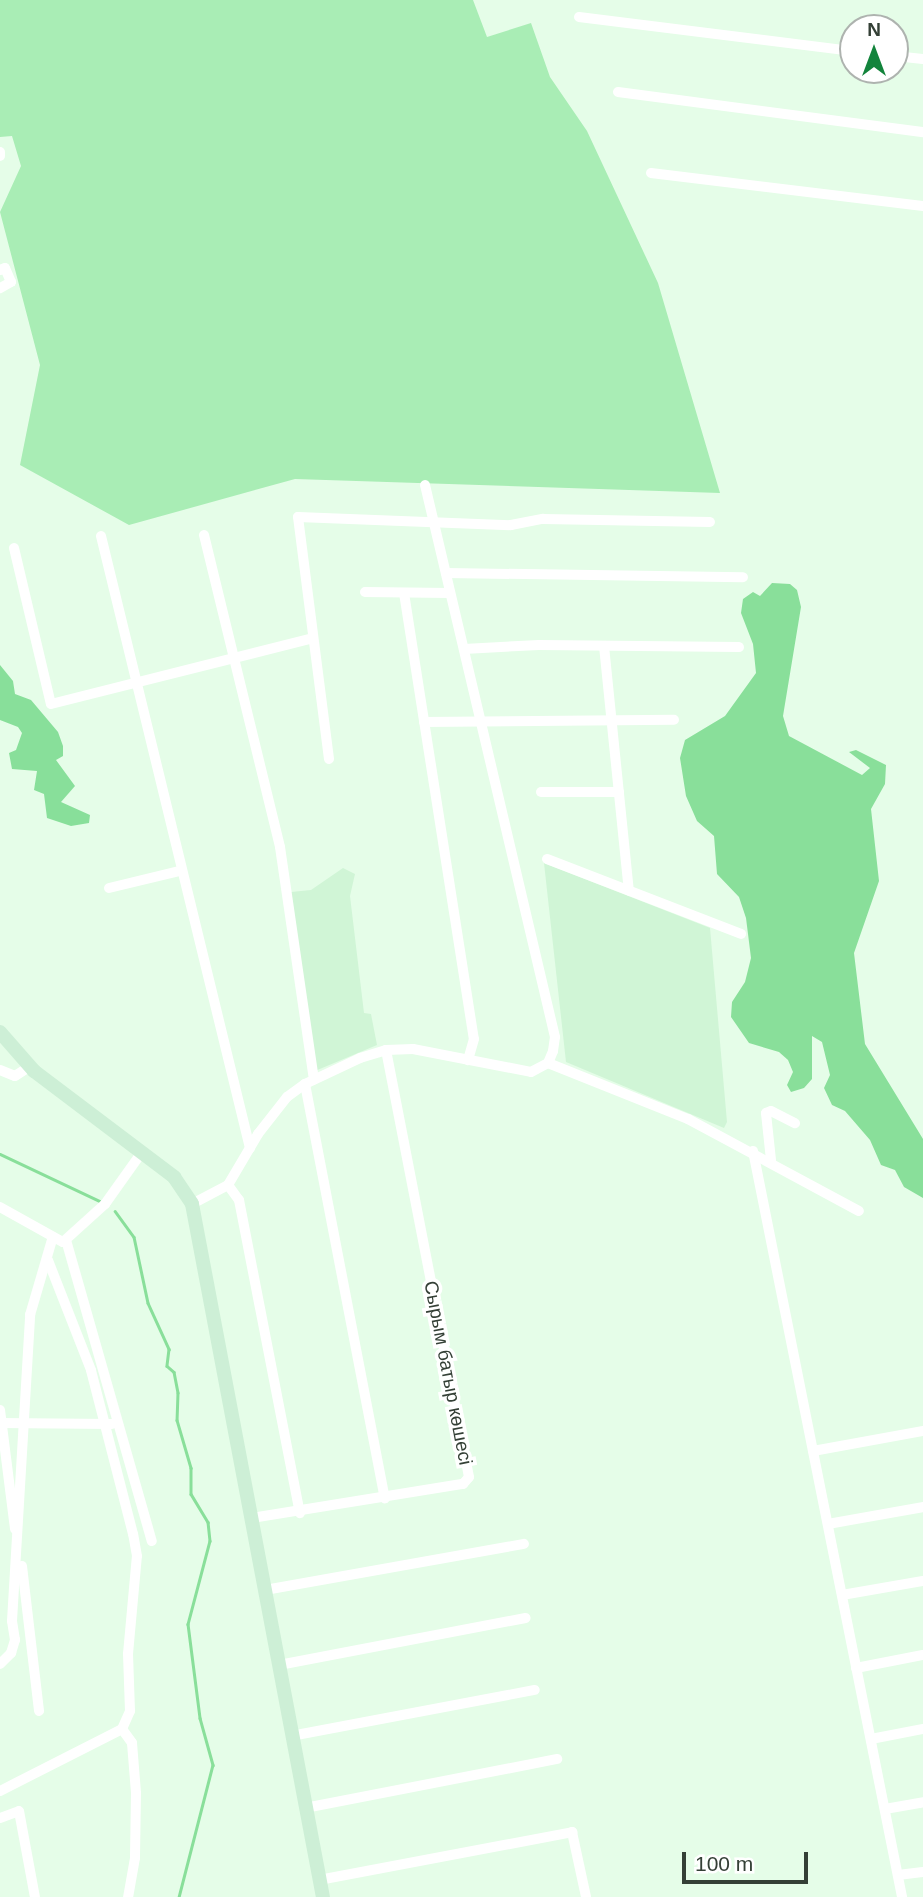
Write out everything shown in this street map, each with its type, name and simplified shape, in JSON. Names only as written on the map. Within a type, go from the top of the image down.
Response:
[{"type":"main road","points":[[0,1032],[29,1067],[174,1177],[192,1204],[323,1897]]},
{"type":"street","points":[[579,17],[839,49]]},
{"type":"street","points":[[618,92],[923,132]]},
{"type":"street","points":[[651,173],[923,206]]},
{"type":"street","points":[[0,270],[5,268],[10,282],[0,288]]},
{"type":"street","points":[[192,1204],[228,1185],[272,1114],[309,1082],[386,1050],[413,1049],[531,1072],[548,1063],[555,1037],[425,485]]},
{"type":"street","points":[[329,759],[298,517],[434,522],[710,522]]},
{"type":"street","points":[[204,535],[280,847],[309,1082],[385,1498]]},
{"type":"street","points":[[101,536],[180,871],[250,1148]]},
{"type":"street","points":[[14,548],[51,704],[313,638]]},
{"type":"street","points":[[446,573],[743,577]]},
{"type":"street","points":[[365,592],[450,593]]},
{"type":"street","points":[[404,593],[474,1039],[468,1060]]},
{"type":"street","points":[[604,646],[629,891]]},
{"type":"street","points":[[464,649],[740,647]]},
{"type":"street","points":[[424,722],[674,720]]},
{"type":"street","points":[[541,792],[619,792]]},
{"type":"street","points":[[547,859],[741,934]]},
{"type":"street","points":[[109,888],[180,871]]},
{"type":"street","name":"Сырым батыр көшесі","points":[[252,1518],[300,1513],[463,1484],[469,1477],[386,1050]]},
{"type":"street","points":[[548,1063],[688,1119],[771,1160],[859,1211]]},
{"type":"street","points":[[0,1070],[15,1076],[29,1067]]},
{"type":"street","points":[[771,1160],[766,1114],[771,1111],[795,1123]]},
{"type":"street","points":[[753,1151],[902,1897]]},
{"type":"street","points":[[0,1207],[52,1240],[66,1240],[105,1204],[142,1152]]},
{"type":"street","points":[[228,1185],[239,1200],[300,1513]]},
{"type":"street","points":[[0,1664],[14,1647],[30,1315],[52,1240]]},
{"type":"street","points":[[66,1240],[120,1421],[152,1541]]},
{"type":"street","points":[[0,1791],[122,1728],[130,1711],[128,1654],[137,1556],[107,1426],[77,1329],[48,1260]]},
{"type":"street","points":[[0,1410],[38,1711]]},
{"type":"street","points":[[1,1423],[107,1426],[120,1421]]},
{"type":"street","points":[[813,1451],[923,1431]]},
{"type":"street","points":[[828,1524],[923,1507]]},
{"type":"street","points":[[265,1590],[524,1544]]},
{"type":"street","points":[[842,1595],[923,1581]]},
{"type":"street","points":[[279,1665],[526,1618]]},
{"type":"street","points":[[856,1668],[923,1655]]},
{"type":"street","points":[[291,1736],[535,1690]]},
{"type":"street","points":[[122,1728],[132,1743],[136,1793],[135,1858],[128,1897]]},
{"type":"street","points":[[871,1739],[923,1729]]},
{"type":"street","points":[[305,1808],[557,1759]]},
{"type":"street","points":[[885,1809],[923,1802]]},
{"type":"street","points":[[0,1818],[19,1811],[35,1897]]},
{"type":"street","points":[[319,1880],[572,1832],[586,1897]]},
{"type":"street","points":[[898,1875],[923,1872]]},
{"type":"shaded area","points":[[0,0],[473,0],[487,37],[531,23],[550,77],[587,131],[658,283],[720,493],[295,479],[129,525],[20,465],[40,365],[0,212],[21,166],[12,136],[0,137]]},
{"type":"shaded area","points":[[772,583],[790,584],[797,590],[801,607],[783,716],[789,736],[862,775],[870,768],[849,752],[856,750],[886,765],[885,784],[871,809],[879,881],[854,953],[865,1044],[923,1139],[923,1198],[904,1187],[895,1170],[881,1165],[870,1140],[845,1111],[832,1105],[824,1088],[830,1075],[822,1042],[812,1036],[812,1079],[804,1088],[791,1092],[787,1085],[793,1072],[788,1060],[779,1052],[749,1043],[731,1017],[732,1002],[745,982],[751,958],[746,918],[739,897],[717,874],[714,836],[697,821],[686,796],[680,758],[685,740],[725,716],[756,673],[753,644],[741,613],[743,599],[753,592],[760,596]]},
{"type":"shaded area","points":[[0,665],[13,681],[15,694],[31,700],[58,732],[63,756],[56,760],[75,786],[61,802],[90,815],[89,823],[71,826],[47,818],[44,794],[34,790],[37,771],[12,769],[9,753],[16,750],[22,733],[18,727],[0,720]]},
{"type":"shaded area","points":[[544,863],[710,928],[727,1122],[724,1128],[566,1062]]},
{"type":"shaded area","points":[[343,868],[355,874],[350,896],[364,1013],[371,1014],[377,1045],[315,1071],[291,892],[311,890]]},
{"type":"waterway","points":[[0,1154],[100,1201]]},
{"type":"waterway","points":[[115,1211],[134,1237],[148,1303],[169,1349],[167,1366],[174,1372],[178,1393],[177,1420],[191,1468],[191,1494],[208,1522],[210,1541],[188,1624],[200,1718],[213,1765],[179,1897]]}]
